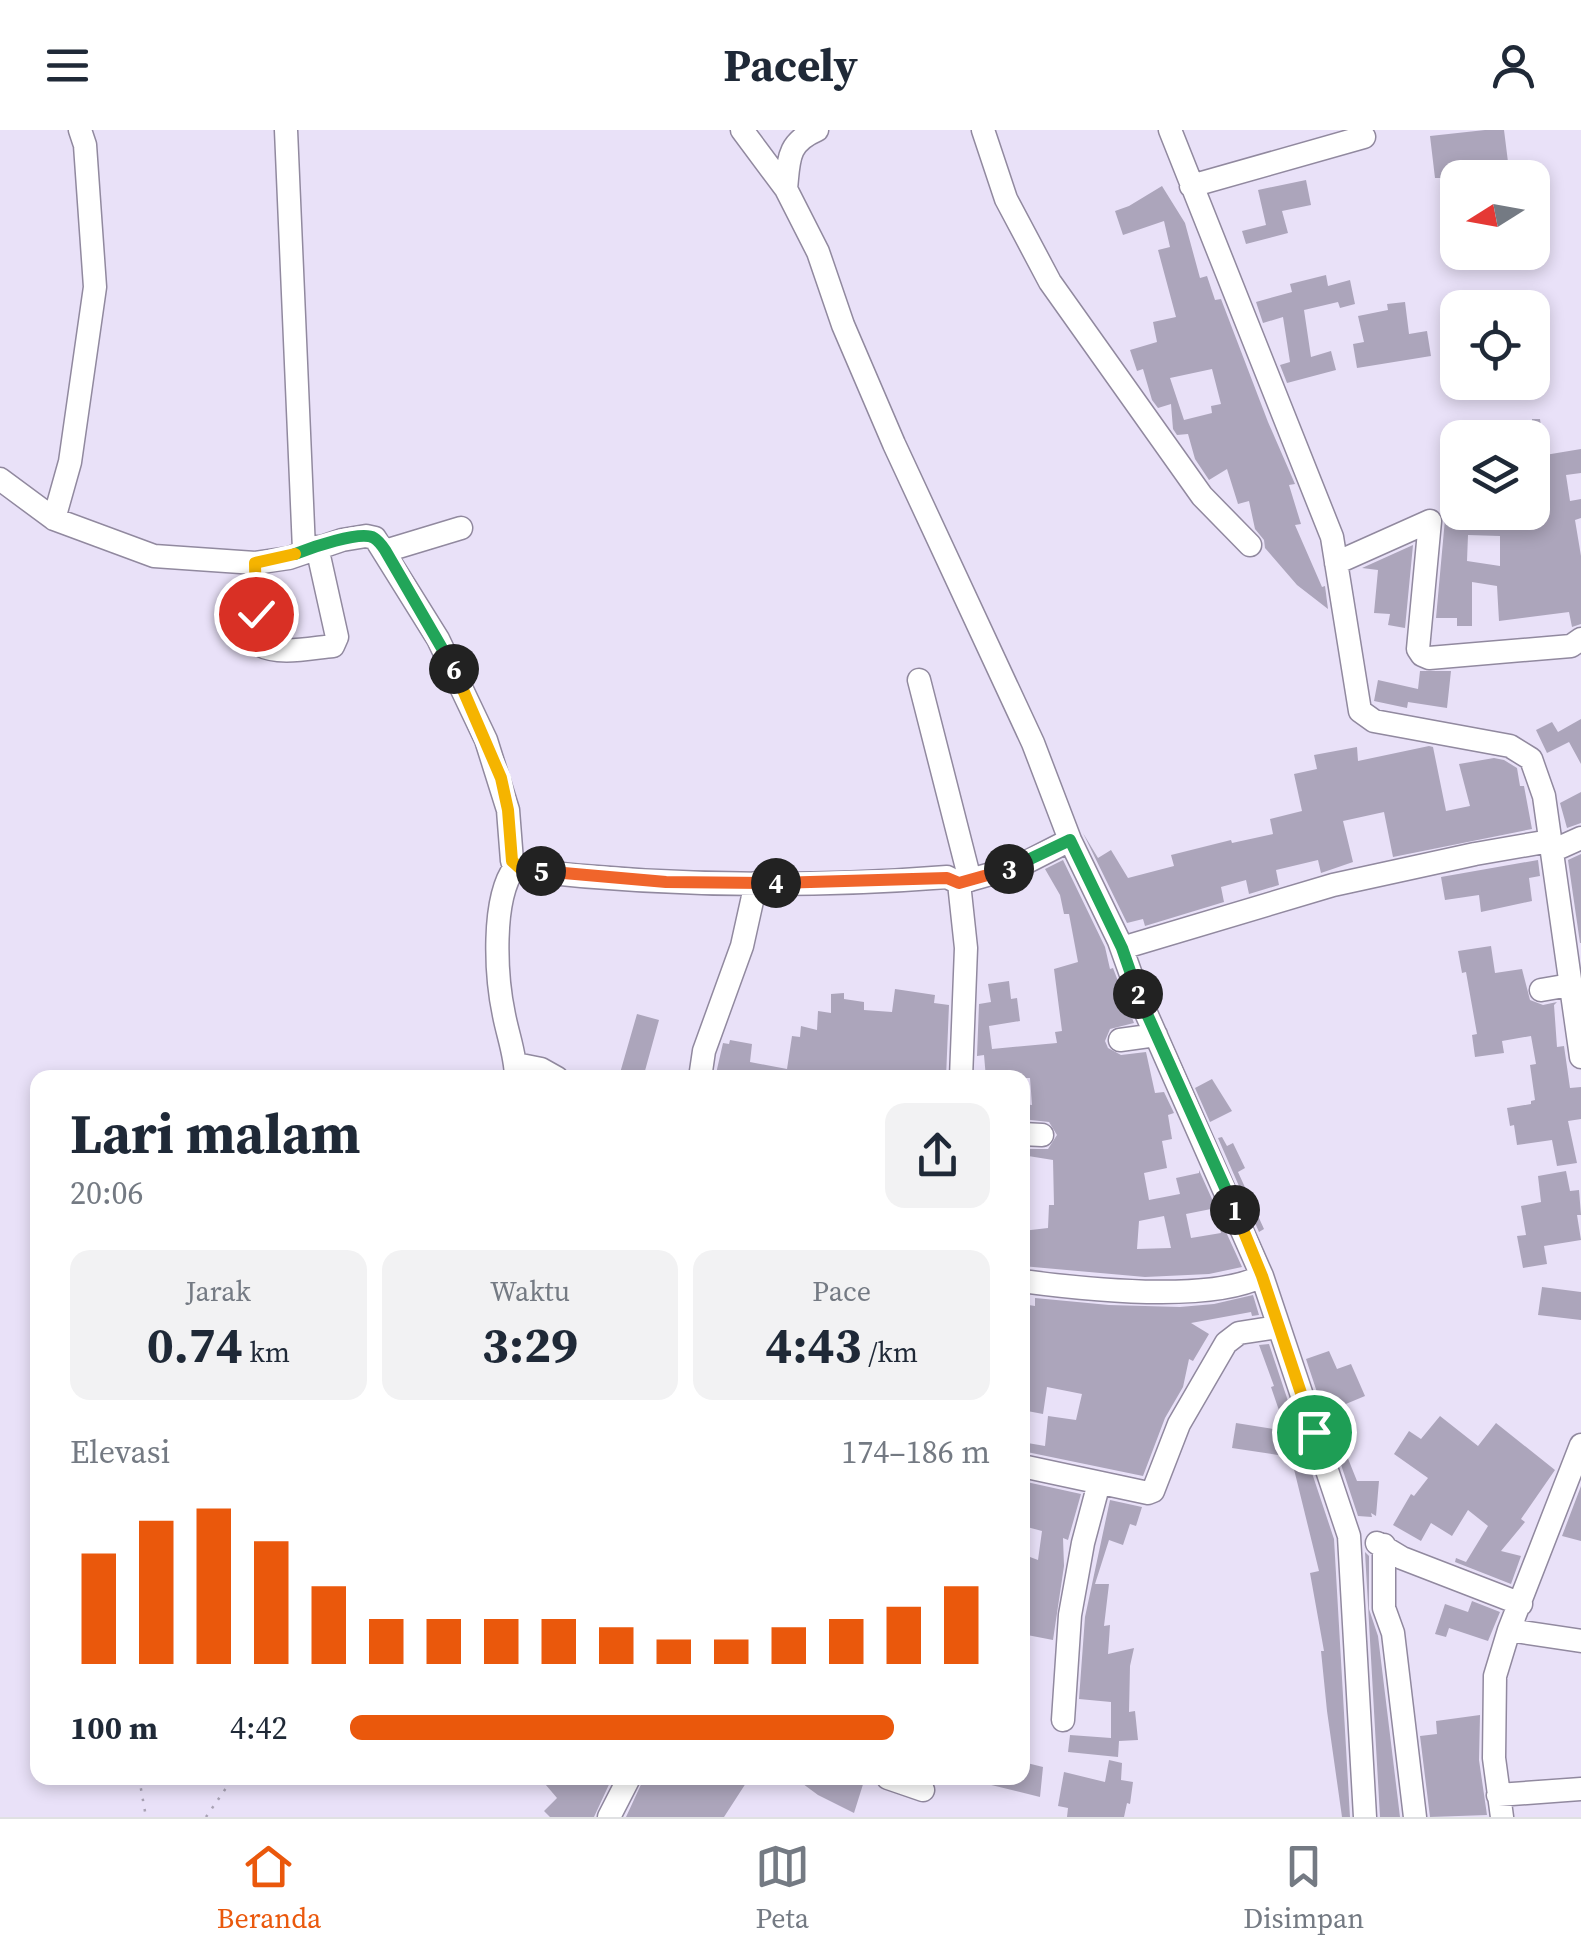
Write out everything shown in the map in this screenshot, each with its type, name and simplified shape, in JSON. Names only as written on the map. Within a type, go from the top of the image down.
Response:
[{"type":"street","points":[[54,520],[70,462],[95,287],[85,145],[80,130]]},
{"type":"street","points":[[255,563],[258,644],[278,650],[333,646],[337,637],[310,548],[286,130]]},
{"type":"street","points":[[742,130],[786,188],[818,252],[843,325],[887,427],[1033,743],[1070,840],[1122,948],[1262,1276],[1349,1536],[1365,1817]]},
{"type":"street","points":[[786,188],[795,144],[817,130]]},
{"type":"street","points":[[983,130],[1006,199],[1050,282],[1202,496],[1250,545]]},
{"type":"street","points":[[1170,130],[1332,536],[1360,711],[1374,720],[1510,746],[1531,760],[1544,796],[1581,1057]]},
{"type":"street","points":[[1191,186],[1364,137]]},
{"type":"street","points":[[0,478],[54,520],[142,554],[255,563],[366,536],[375,538],[438,639],[486,740],[508,810],[513,870],[506,882],[498,945],[500,996],[515,1064]]},
{"type":"street","points":[[1336,564],[1430,521],[1418,649],[1422,655],[1428,658],[1572,646],[1581,639]]},
{"type":"street","points":[[385,550],[461,528]]},
{"type":"street","points":[[919,680],[964,881],[961,1070]]},
{"type":"street","points":[[1122,948],[1333,885],[1475,854],[1551,846],[1581,838]]},
{"type":"street","points":[[513,870],[666,882],[947,878],[964,881],[1019,866],[1070,840]]},
{"type":"street","points":[[701,1070],[742,946],[756,883]]},
{"type":"street","points":[[1541,990],[1570,985]]},
{"type":"street","points":[[1120,1040],[1156,1035]]},
{"type":"street","points":[[1030,1282],[1196,1292],[1246,1284],[1262,1276]]},
{"type":"street","points":[[1030,1468],[1153,1491],[1179,1424],[1226,1343],[1239,1333],[1278,1327]]},
{"type":"street","points":[[1581,1445],[1509,1630],[1494,1692],[1500,1806],[1581,1789]]},
{"type":"street","points":[[1063,1720],[1070,1615],[1099,1482]]},
{"type":"street","points":[[1349,1536],[1384,1544],[1402,1558],[1520,1604]]},
{"type":"street","points":[[1384,1544],[1384,1608],[1393,1633],[1415,1817]]},
{"type":"street","points":[[1509,1630],[1581,1640]]},
{"type":"street","points":[[609,1817],[625,1785]]},
{"type":"street","points":[[908,1785],[923,1790]]},
{"type":"path","points":[[140,1785],[146,1817]]},
{"type":"path","points":[[206,1817],[228,1785]]},
{"type":"building","points":[[1504,130],[1508,160],[1440,160],[1440,178],[1435,178],[1430,136]]},
{"type":"building","points":[[1306,180],[1311,205],[1282,211],[1288,233],[1246,244],[1242,231],[1266,225],[1258,190]]},
{"type":"building","points":[[1162,186],[1185,223],[1200,278],[1207,276],[1215,300],[1221,299],[1295,484],[1289,485],[1301,524],[1295,525],[1322,587],[1325,586],[1328,609],[1297,585],[1265,548],[1255,529],[1249,501],[1238,504],[1227,469],[1209,480],[1195,459],[1188,434],[1177,435],[1173,429],[1171,404],[1158,408],[1143,369],[1137,371],[1130,350],[1157,342],[1153,322],[1176,317],[1158,250],[1170,247],[1164,221],[1123,235],[1115,211]],"holes":[[[1212,369],[1221,404],[1211,406],[1212,413],[1184,420],[1170,378]]]},
{"type":"building","points":[[1326,275],[1328,286],[1350,280],[1355,304],[1340,308],[1338,302],[1304,310],[1311,357],[1331,351],[1336,370],[1287,383],[1280,365],[1290,362],[1283,317],[1263,323],[1256,302],[1292,292],[1290,284]]},
{"type":"building","points":[[1405,302],[1409,334],[1427,331],[1431,356],[1357,368],[1353,344],[1364,342],[1358,316],[1388,310],[1387,304]]},
{"type":"building","points":[[1581,449],[1581,473],[1566,475],[1570,501],[1581,499],[1581,518],[1575,520],[1581,556],[1581,624],[1572,627],[1569,612],[1499,621],[1497,586],[1472,582],[1472,626],[1457,626],[1457,618],[1436,618],[1444,530],[1550,530],[1550,454]],"holes":[[[1468,535],[1500,536],[1500,566],[1467,561]]]},
{"type":"building","points":[[1413,545],[1405,628],[1388,625],[1390,614],[1374,613],[1378,570],[1362,568]]},
{"type":"building","points":[[1420,671],[1451,671],[1447,708],[1408,702],[1407,708],[1374,701],[1378,680],[1418,689]]},
{"type":"building","points":[[1581,719],[1581,764],[1569,742],[1547,753],[1536,730],[1552,722],[1558,732]]},
{"type":"building","points":[[1357,747],[1358,761],[1433,747],[1446,811],[1470,806],[1459,764],[1504,760],[1517,768],[1532,829],[1393,857],[1384,812],[1343,821],[1353,862],[1321,873],[1318,860],[1276,870],[1279,885],[1249,894],[1246,880],[1221,887],[1224,902],[1145,926],[1143,919],[1127,923],[1083,833],[1098,858],[1111,850],[1128,878],[1174,866],[1171,855],[1273,834],[1270,819],[1302,811],[1294,774],[1317,769],[1314,755]]},
{"type":"building","points":[[1581,792],[1581,823],[1567,828],[1560,803]]},
{"type":"building","points":[[1581,854],[1581,943],[1580,943],[1568,860]]},
{"type":"building","points":[[1063,860],[1105,947],[1110,969],[1113,968],[1134,1023],[1110,1029],[1105,1041],[1108,1048],[1121,1055],[1146,1052],[1155,1093],[1164,1092],[1174,1113],[1168,1115],[1172,1139],[1162,1141],[1167,1168],[1144,1173],[1149,1200],[1180,1194],[1176,1178],[1199,1170],[1216,1208],[1186,1214],[1191,1238],[1221,1233],[1216,1210],[1242,1267],[1209,1274],[1145,1277],[1030,1267],[1030,1230],[1048,1228],[1049,1205],[1054,1205],[1053,1160],[1030,1156],[1030,1149],[1048,1149],[1057,1135],[1049,1122],[1030,1120],[1030,1070],[985,1070],[984,1055],[977,1056],[979,1004],[991,1002],[988,984],[1009,981],[1011,999],[1017,998],[1020,1021],[989,1026],[992,1049],[1057,1043],[1055,1032],[1062,1031],[1054,969],[1078,962],[1069,914],[1064,914],[1060,895],[1045,869]],"holes":[[[1164,1216],[1171,1248],[1137,1249],[1139,1221]]]},
{"type":"building","points":[[1538,860],[1540,876],[1529,878],[1532,901],[1481,912],[1479,895],[1445,900],[1441,877]]},
{"type":"building","points":[[1491,946],[1495,973],[1522,969],[1530,1000],[1543,1005],[1557,1002],[1557,1047],[1564,1046],[1570,1088],[1581,1087],[1581,1119],[1568,1121],[1577,1163],[1557,1166],[1552,1140],[1517,1145],[1514,1125],[1510,1126],[1507,1108],[1535,1100],[1530,1065],[1536,1064],[1531,1036],[1502,1041],[1504,1053],[1475,1057],[1472,1035],[1477,1034],[1466,972],[1462,973],[1458,951]]},
{"type":"building","points":[[895,989],[935,995],[934,1003],[949,1005],[946,1070],[717,1070],[723,1043],[729,1044],[730,1040],[752,1044],[750,1062],[787,1069],[792,1036],[800,1037],[801,1026],[817,1030],[818,1011],[831,1013],[831,994],[844,993],[844,999],[864,1002],[864,1010],[892,1012]]},
{"type":"building","points":[[637,1014],[659,1020],[645,1070],[621,1070]]},
{"type":"building","points":[[1212,1079],[1232,1111],[1210,1122],[1195,1088]]},
{"type":"building","points":[[1222,1137],[1227,1146],[1233,1143],[1245,1168],[1238,1172],[1264,1229],[1259,1232],[1218,1138]]},
{"type":"building","points":[[1566,1171],[1570,1191],[1579,1190],[1581,1240],[1544,1246],[1547,1264],[1523,1268],[1517,1236],[1526,1235],[1521,1206],[1541,1202],[1538,1176]]},
{"type":"building","points":[[1542,1287],[1581,1292],[1581,1320],[1538,1315]]},
{"type":"building","points":[[1253,1295],[1259,1315],[1252,1316],[1251,1312],[1191,1323],[1209,1334],[1193,1361],[1189,1359],[1183,1387],[1165,1418],[1143,1476],[1030,1453],[1030,1443],[1045,1446],[1048,1416],[1076,1420],[1082,1394],[1047,1387],[1043,1414],[1030,1412],[1030,1305],[1035,1306],[1035,1298],[1109,1305],[1214,1304]]},
{"type":"building","points":[[1269,1344],[1334,1539],[1350,1817],[1342,1817],[1327,1711],[1324,1651],[1310,1573],[1319,1571],[1291,1457],[1232,1448],[1236,1423],[1286,1431],[1259,1345]]},
{"type":"building","points":[[1329,1351],[1337,1369],[1351,1364],[1365,1396],[1329,1411],[1357,1481],[1379,1481],[1376,1516],[1358,1516],[1306,1359]]},
{"type":"building","points":[[1440,1416],[1478,1446],[1496,1423],[1555,1470],[1521,1519],[1525,1522],[1501,1551],[1521,1556],[1511,1584],[1455,1562],[1456,1558],[1466,1562],[1488,1526],[1468,1510],[1452,1536],[1431,1523],[1421,1541],[1393,1525],[1411,1494],[1414,1496],[1428,1478],[1394,1454],[1409,1431],[1421,1439]]},
{"type":"building","points":[[1030,1483],[1081,1494],[1068,1540],[1063,1538],[1064,1566],[1053,1640],[1030,1636],[1030,1557],[1038,1560],[1042,1531],[1030,1528]]},
{"type":"building","points":[[1581,1486],[1581,1541],[1562,1536]]},
{"type":"building","points":[[1110,1500],[1142,1507],[1136,1526],[1130,1524],[1123,1545],[1109,1540],[1095,1584],[1109,1584],[1104,1626],[1110,1625],[1108,1654],[1134,1648],[1129,1712],[1135,1711],[1138,1740],[1119,1741],[1118,1757],[1068,1752],[1070,1735],[1111,1738],[1111,1702],[1079,1699],[1085,1617]]},
{"type":"building","points":[[1365,1552],[1369,1556],[1369,1609],[1378,1636],[1400,1817],[1380,1817]]},
{"type":"building","points":[[1472,1601],[1500,1612],[1488,1641],[1449,1628],[1446,1637],[1435,1634],[1445,1604],[1468,1612]]},
{"type":"building","points":[[1480,1715],[1479,1760],[1487,1815],[1430,1817],[1420,1736],[1437,1734],[1436,1721]]},
{"type":"building","points":[[1109,1760],[1122,1763],[1121,1780],[1133,1782],[1124,1817],[1067,1817],[1068,1808],[1058,1806],[1064,1772],[1105,1782]]},
{"type":"building","points":[[1030,1764],[1043,1767],[1040,1797],[991,1785],[1030,1785]]},
{"type":"building","points":[[546,1785],[609,1785],[594,1817],[550,1817],[544,1811],[557,1798]]},
{"type":"building","points":[[641,1785],[745,1785],[724,1817],[626,1817]]},
{"type":"building","points":[[804,1785],[863,1785],[854,1813]]},
{"type":"route","points":[[256,614],[255,563],[273,562],[342,540],[375,538],[456,672],[501,778],[512,861],[522,870],[666,882],[947,878],[959,883],[1019,866],[1070,840],[1119,941],[1139,997],[1262,1276],[1314,1432]]}]
